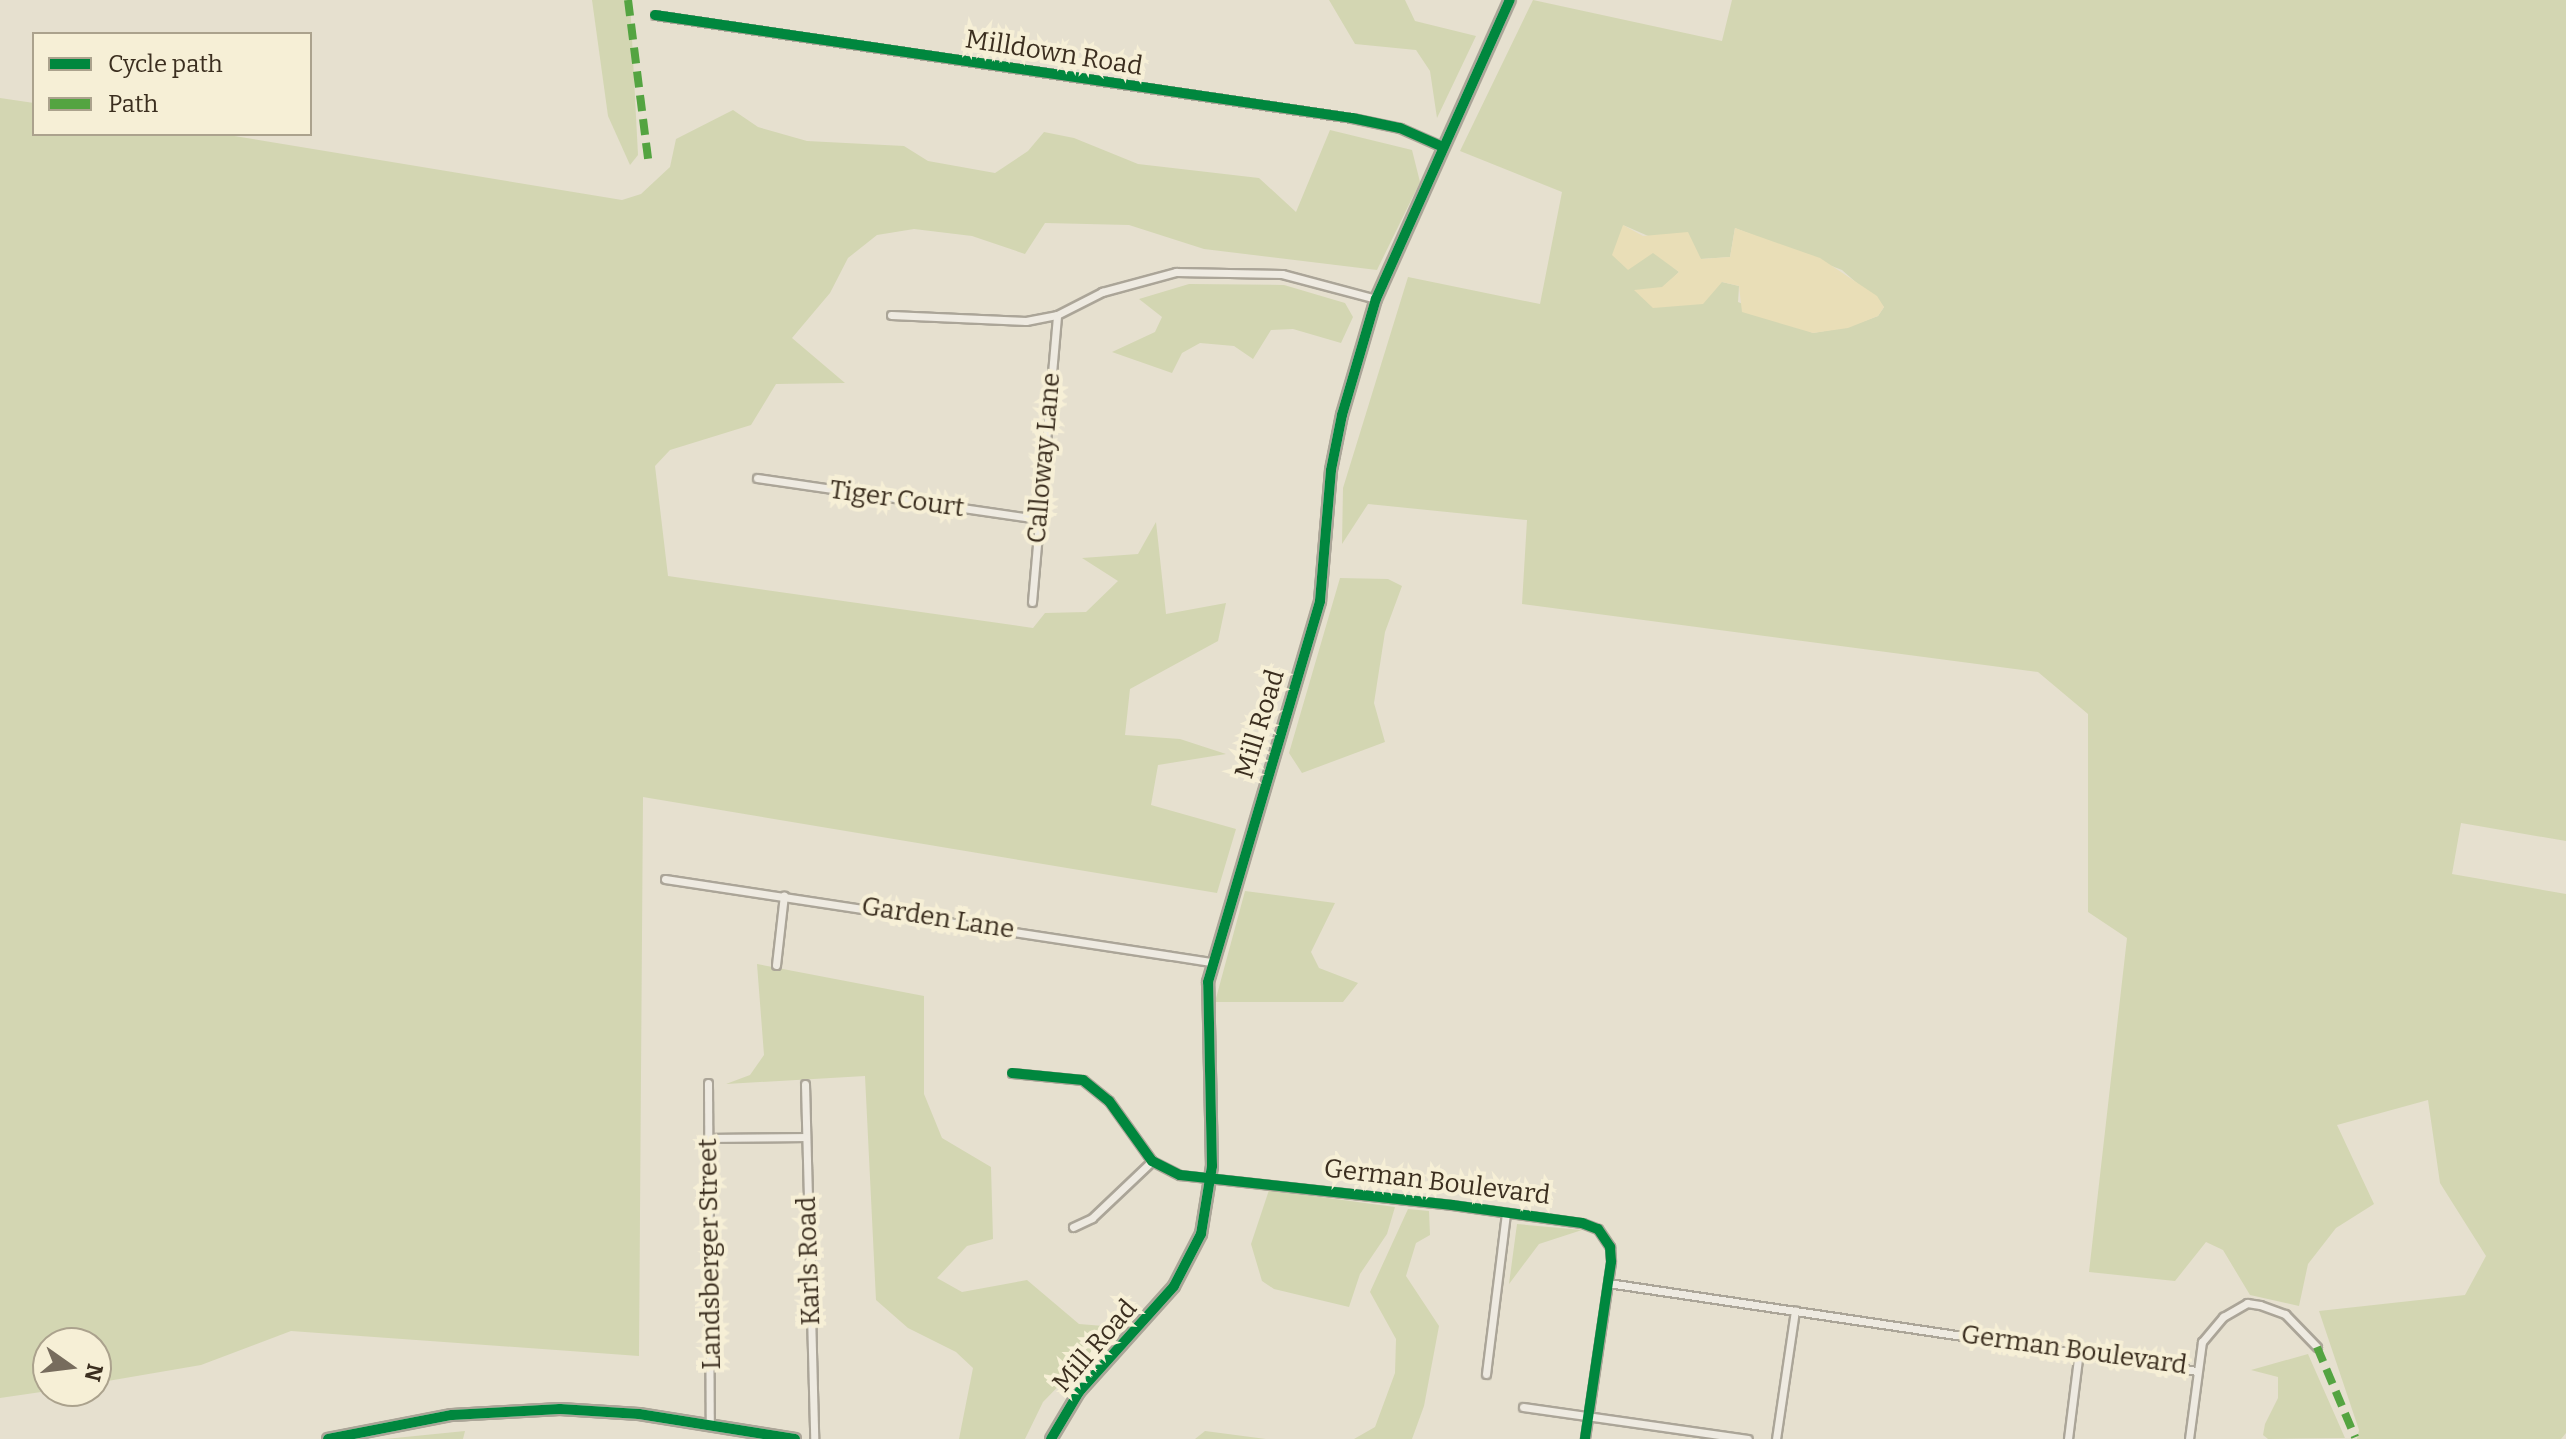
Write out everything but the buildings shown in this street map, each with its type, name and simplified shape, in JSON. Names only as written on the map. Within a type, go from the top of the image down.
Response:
[{"type":"main road","name":"Mill Road","points":[[1051,1439],[1079,1392],[1174,1286],[1201,1234],[1212,1180],[1205,1008],[1211,962],[1320,601],[1334,450],[1376,299],[1510,0]]},
{"type":"main road","points":[[328,1439],[424,1419],[504,1411],[592,1410],[710,1424],[795,1439]]},
{"type":"street","name":"Milldown Road","points":[[655,15],[1352,118],[1400,128],[1443,147]]},
{"type":"street","points":[[891,315],[1004,321],[1057,315],[1102,292],[1176,272],[1282,274],[1376,299]]},
{"type":"street","name":"Calloway Lane","points":[[1032,602],[1057,315]]},
{"type":"street","name":"Tiger Court","points":[[757,478],[1037,519]]},
{"type":"street","name":"Garden Lane","points":[[665,879],[1211,962]]},
{"type":"street","points":[[776,965],[784,895]]},
{"type":"street","points":[[1012,1073],[1083,1080],[1109,1101],[1152,1161],[1092,1218],[1073,1227]]},
{"type":"street","name":"Landsberger Street","points":[[708,1083],[710,1424]]},
{"type":"street","name":"Karls Road","points":[[805,1084],[814,1439]]},
{"type":"street","points":[[709,1138],[806,1137]]},
{"type":"street","name":"German Boulevard","points":[[1152,1161],[1180,1175],[1212,1180],[1506,1213],[1598,1229],[1610,1247],[1608,1283],[2197,1371],[2209,1330],[2247,1303],[2285,1314],[2317,1347]]},
{"type":"street","points":[[1486,1374],[1506,1213]]},
{"type":"street","points":[[1585,1439],[1608,1283]]},
{"type":"street","points":[[1776,1439],[1795,1310]]},
{"type":"street","points":[[2068,1439],[2079,1351]]},
{"type":"street","points":[[2189,1439],[2197,1371]]},
{"type":"street","points":[[1523,1407],[1748,1439]]},
{"type":"street","points":[[1678,1439],[1679,1430]]},
{"type":"green space","points":[[592,0],[630,0],[638,155],[630,165],[608,116]]},
{"type":"green space","points":[[1329,0],[1405,0],[1415,21],[1476,36],[1437,118],[1430,71],[1416,50],[1355,44]]},
{"type":"green space","points":[[1533,0],[1722,41],[1732,0],[2566,0],[2566,841],[2461,823],[2452,874],[2566,894],[2566,1433],[2561,1439],[2357,1439],[2359,1430],[2319,1311],[2465,1295],[2486,1256],[2440,1183],[2428,1100],[2337,1125],[2374,1204],[2336,1228],[2308,1264],[2299,1306],[2250,1295],[2223,1250],[2206,1242],[2175,1281],[2089,1272],[2127,938],[2088,912],[2088,714],[2038,672],[1522,604],[1527,520],[1368,504],[1342,544],[1343,488],[1408,277],[1540,304],[1562,192],[1460,151]],"holes":[[[1623,225],[1701,259],[1730,257],[1735,228],[1842,270],[1884,307],[1878,316],[1848,327],[1813,333],[1738,302],[1739,286],[1722,282],[1663,287],[1679,272]]]},
{"type":"green space","points":[[0,98],[32,103],[32,136],[234,136],[622,200],[641,194],[670,167],[676,139],[733,110],[758,127],[807,141],[904,146],[928,161],[995,173],[1028,151],[1044,132],[1074,138],[1138,164],[1259,178],[1296,212],[1330,130],[1412,150],[1420,182],[1377,270],[1204,249],[1129,225],[1045,223],[1025,254],[972,236],[914,229],[877,235],[848,258],[830,293],[792,338],[845,383],[776,384],[751,425],[670,450],[655,466],[668,576],[1033,628],[1045,613],[1086,612],[1118,581],[1082,558],[1138,554],[1156,522],[1166,614],[1226,603],[1218,641],[1130,689],[1125,735],[1180,739],[1226,754],[1158,765],[1151,805],[1236,829],[1217,893],[643,797],[639,1356],[291,1331],[201,1365],[112,1380],[112,1327],[32,1327],[32,1393],[0,1398]]},
{"type":"green space","points":[[1189,284],[1284,285],[1345,303],[1353,317],[1341,343],[1293,329],[1271,330],[1253,359],[1234,346],[1200,343],[1182,353],[1172,373],[1112,352],[1155,332],[1162,317],[1139,299]]},
{"type":"green space","points":[[1340,578],[1388,579],[1402,586],[1385,632],[1374,703],[1385,742],[1302,773],[1289,753]]},
{"type":"green space","points":[[1245,891],[1335,903],[1311,952],[1319,968],[1358,983],[1343,1002],[1215,1002]]},
{"type":"green space","points":[[757,964],[924,996],[924,1094],[942,1138],[991,1167],[993,1239],[967,1246],[937,1278],[962,1292],[1027,1280],[1079,1324],[1116,1327],[1043,1402],[1025,1439],[959,1439],[973,1368],[956,1352],[908,1328],[876,1300],[865,1076],[726,1084],[750,1075],[764,1055]]},
{"type":"green space","points":[[1269,1190],[1395,1207],[1387,1234],[1360,1274],[1349,1307],[1274,1289],[1262,1281],[1251,1244]]},
{"type":"green space","points":[[1408,1209],[1429,1211],[1430,1235],[1416,1243],[1406,1276],[1439,1326],[1424,1406],[1412,1439],[1354,1439],[1375,1427],[1395,1373],[1396,1339],[1370,1292]]},
{"type":"green space","points":[[1517,1224],[1582,1230],[1539,1244],[1509,1284]]},
{"type":"green space","points":[[2308,1354],[2345,1438],[2268,1439],[2263,1435],[2278,1398],[2278,1377],[2251,1370]]},
{"type":"green space","points":[[465,1431],[463,1439],[385,1439]]},
{"type":"green space","points":[[1205,1431],[1266,1439],[1195,1439]]},
{"type":"sand","points":[[1623,225],[1643,236],[1688,232],[1701,259],[1730,257],[1735,228],[1820,258],[1877,296],[1884,307],[1878,316],[1848,328],[1813,333],[1742,312],[1739,286],[1722,282],[1703,304],[1653,308],[1634,290],[1662,287],[1679,272],[1653,253],[1628,270],[1612,255]]},
{"type":"marked path","points":[[628,0],[648,159]]},
{"type":"marked path","points":[[2317,1347],[2355,1437]]},
{"type":"cycle path","points":[[1051,1439],[1079,1392],[1174,1286],[1201,1234],[1212,1166],[1208,982],[1320,601],[1331,470],[1342,415],[1376,299],[1510,0]]},
{"type":"cycle path","points":[[655,15],[1352,118],[1400,128],[1443,147]]},
{"type":"cycle path","points":[[1012,1073],[1083,1080],[1109,1101],[1152,1161],[1180,1175],[1452,1205],[1582,1223],[1598,1229],[1610,1247],[1611,1262],[1585,1439]]},
{"type":"cycle path","points":[[328,1439],[452,1415],[560,1409],[639,1414],[795,1439]]}]
